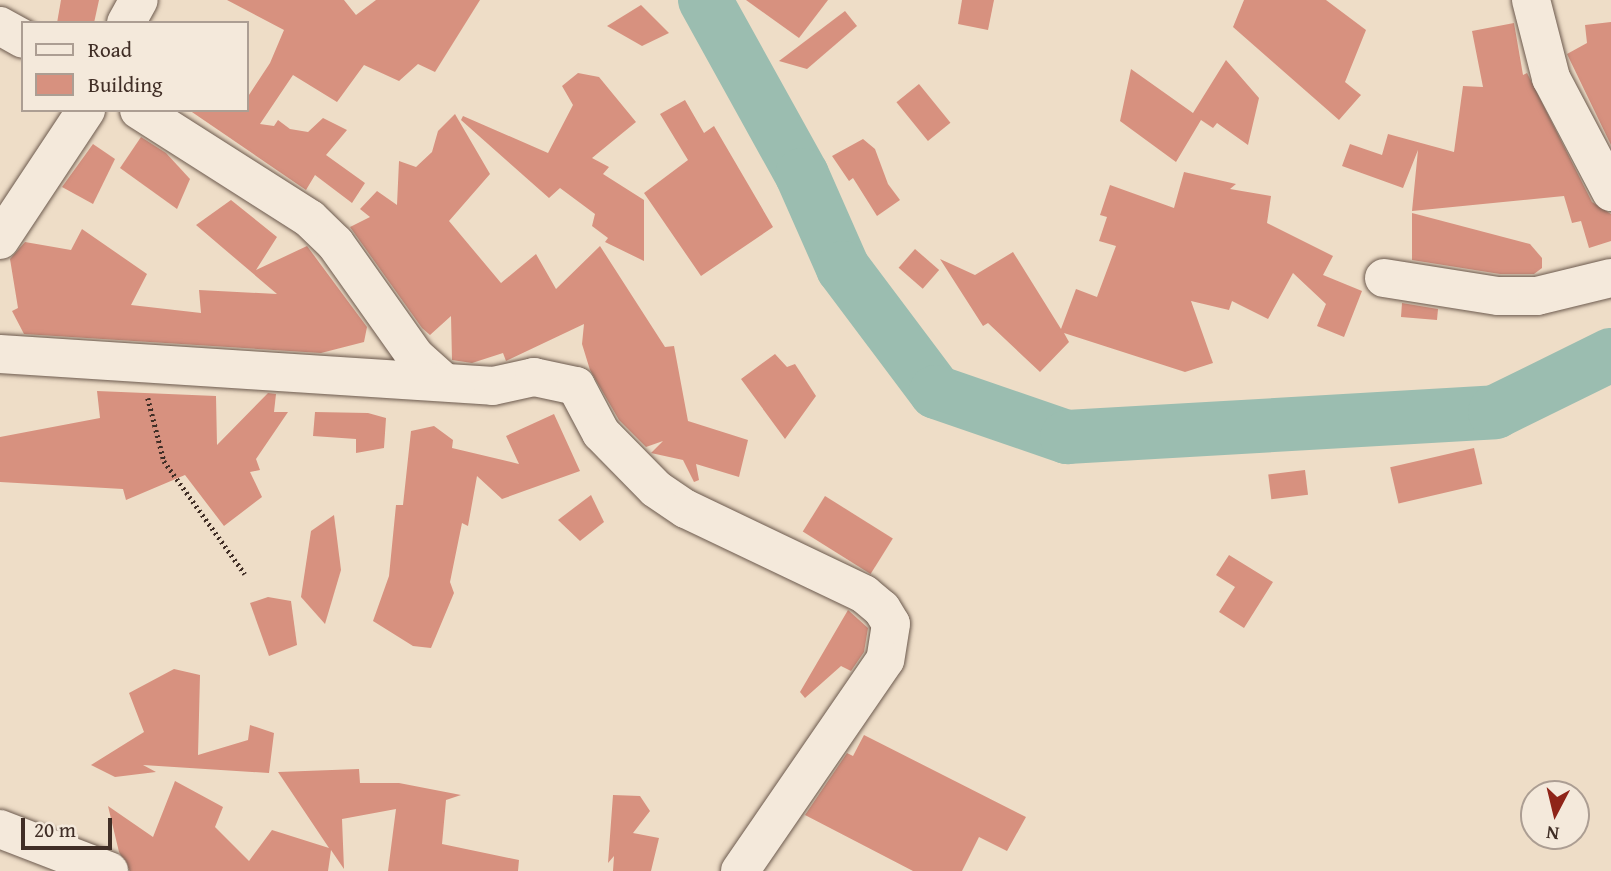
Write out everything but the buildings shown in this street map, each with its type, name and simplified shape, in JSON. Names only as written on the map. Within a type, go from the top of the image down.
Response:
[{"type":"street","points":[[126,21],[139,0]]},
{"type":"street","points":[[1531,0],[1551,78],[1611,192]]},
{"type":"street","points":[[0,26],[21,38]]},
{"type":"street","points":[[0,240],[85,112]]},
{"type":"street","points":[[142,112],[310,219],[335,243],[415,356],[444,382]]},
{"type":"street","points":[[1384,278],[1497,296],[1537,296],[1611,278]]},
{"type":"street","points":[[0,354],[493,386],[534,377],[576,386],[601,433],[656,489],[686,509],[864,594],[882,609],[891,624],[885,660],[740,871]]},
{"type":"street","points":[[0,829],[109,871]]},
{"type":"path","points":[[142,362],[164,461],[245,574]]},
{"type":"waterway","points":[[705,0],[802,175],[843,268],[936,392],[1067,437],[1495,412],[1611,355]]}]
